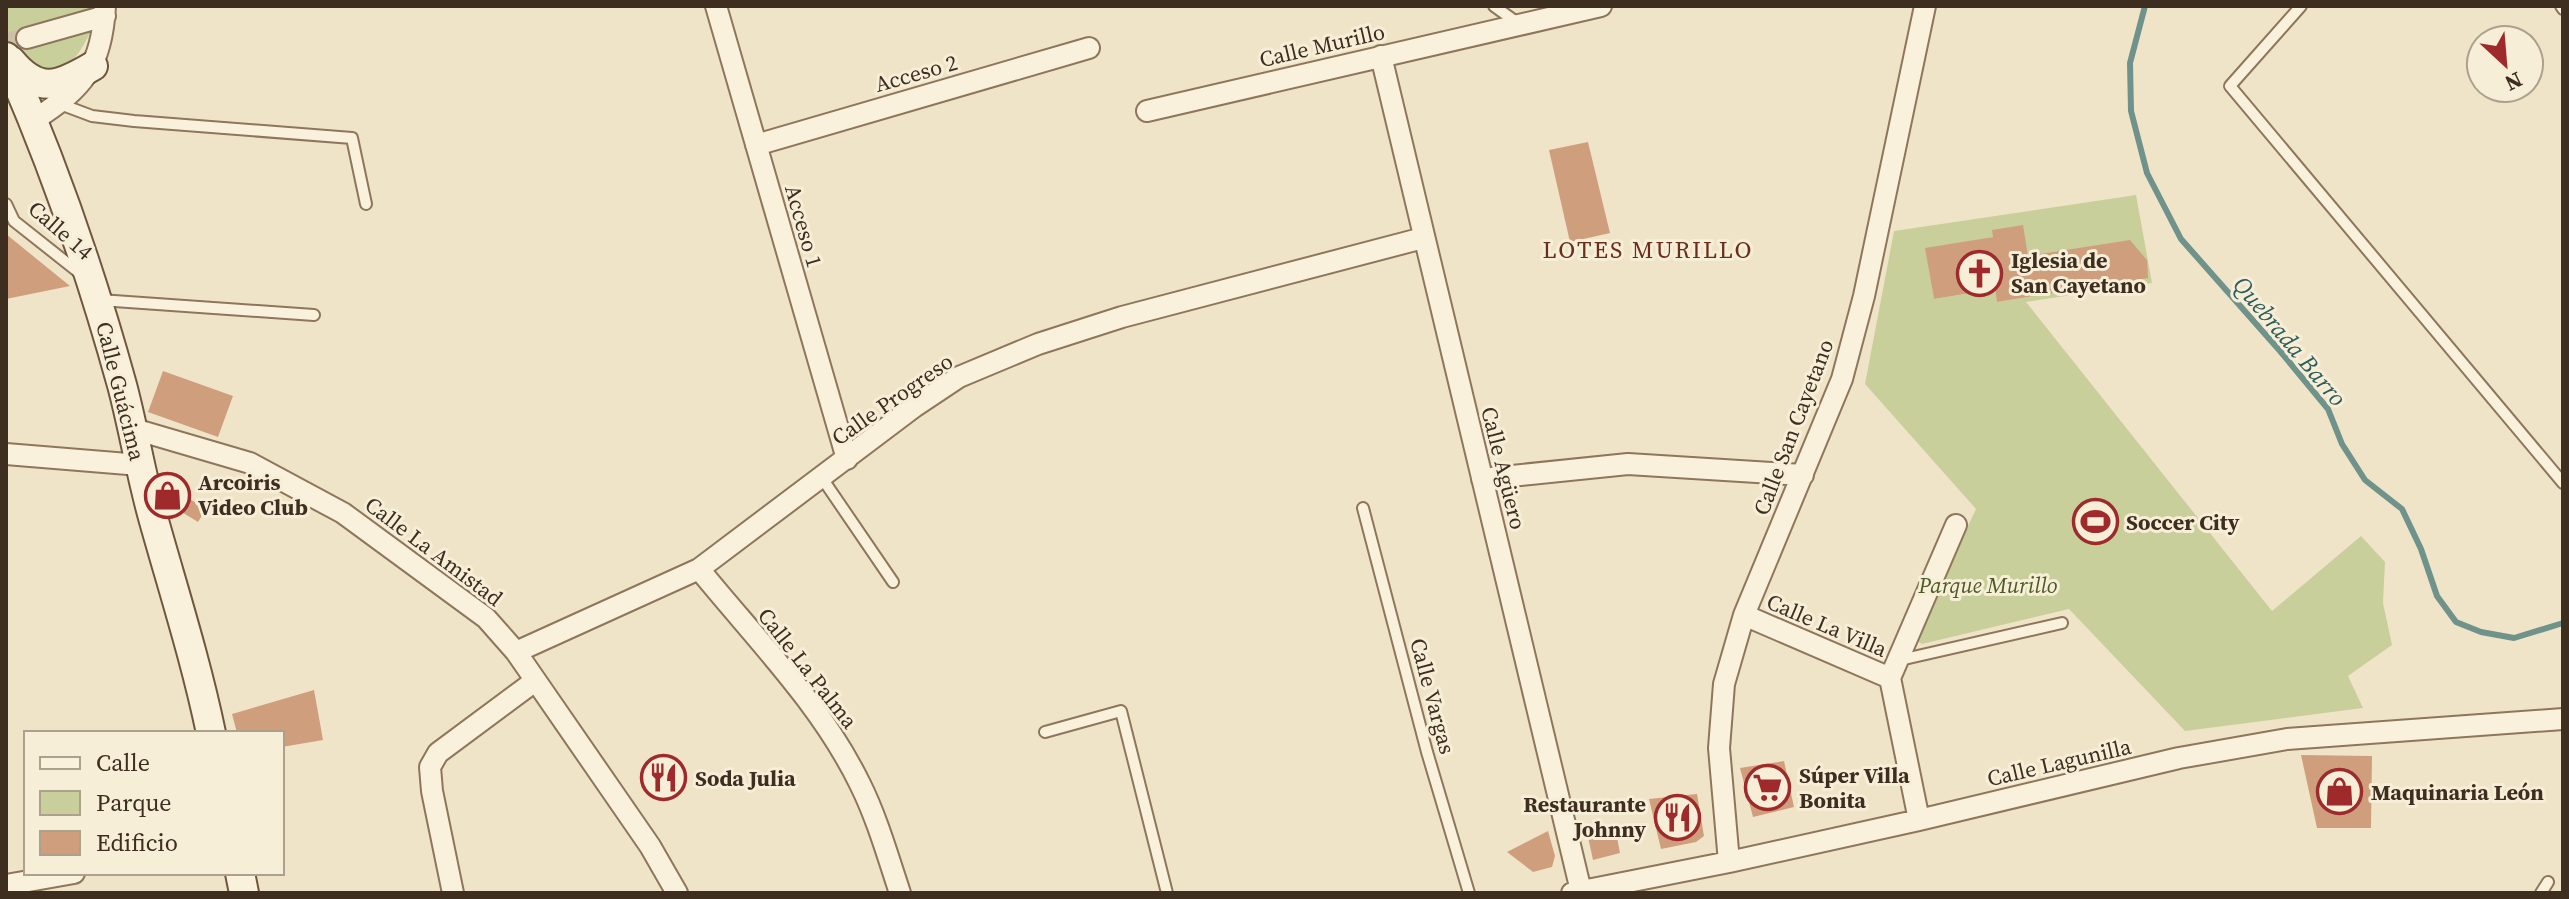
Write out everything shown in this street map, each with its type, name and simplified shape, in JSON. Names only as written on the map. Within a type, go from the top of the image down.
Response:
[{"type":"main road","points":[[13,50],[20,71],[33,81],[46,85],[60,83],[93,66]]},
{"type":"main road","name":"Calle Guácima","points":[[13,50],[34,120],[95,291],[134,429],[140,465],[211,731]]},
{"type":"street","name":"Calle Murillo","points":[[1147,111],[1601,6]]},
{"type":"street","name":"Calle San Cayetano","points":[[1729,862],[1719,748],[1724,684],[1744,615],[1842,379],[1864,296],[1925,6]]},
{"type":"street","name":"Acceso 1","points":[[723,7],[756,145],[847,459]]},
{"type":"street","points":[[13,50],[105,11]]},
{"type":"street","points":[[34,120],[60,104],[93,66],[99,53],[105,11]]},
{"type":"street","name":"Acceso 2","points":[[756,145],[1089,48]]},
{"type":"street","name":"Calle Agüero","points":[[1381,56],[1576,892]]},
{"type":"street","name":"Calle Progreso","points":[[516,652],[699,569],[914,407],[959,377],[1038,344],[1122,317],[1423,238]]},
{"type":"street","name":"Calle La Amistad","points":[[134,429],[250,463],[343,513],[486,618],[516,652],[650,846],[677,893]]},
{"type":"street","points":[[6,454],[140,465]]},
{"type":"street","points":[[1482,479],[1628,464],[1803,475]]},
{"type":"street","name":"Calle La Villa","points":[[1919,820],[1894,669],[1956,525]]},
{"type":"street","name":"Calle La Palma","points":[[699,569],[833,735],[861,784],[900,893]]},
{"type":"street","name":"Calle La Villa","points":[[1744,615],[1894,669]]},
{"type":"street","points":[[453,893],[430,767],[438,753],[535,681]]},
{"type":"street","name":"Calle Lagunilla","points":[[1576,892],[1919,820],[2179,758],[2287,739],[2563,719]]},
{"type":"street","points":[[6,885],[63,875]]},
{"type":"lane","points":[[1494,6],[1519,24]]},
{"type":"lane","points":[[2301,6],[2230,86],[2563,483]]},
{"type":"lane","points":[[60,104],[92,116],[134,121],[352,138],[366,204]]},
{"type":"lane","name":"Calle 14","points":[[6,204],[14,221],[95,291]]},
{"type":"lane","points":[[95,291],[314,315]]},
{"type":"lane","points":[[822,478],[893,582]]},
{"type":"lane","name":"Calle Vargas","points":[[1363,508],[1427,752],[1469,893]]},
{"type":"lane","points":[[1894,669],[2062,623]]},
{"type":"lane","points":[[1045,732],[1121,711],[1167,893]]},
{"type":"lane","points":[[2541,893],[2548,882]]},
{"type":"green space","points":[[6,6],[94,6],[94,9],[27,31],[93,26],[82,49],[67,65],[58,70],[37,69],[24,63],[8,45]]},
{"type":"green space","name":"Soccer City","points":[[2136,195],[2152,283],[2026,302],[2272,611],[2361,536],[2385,562],[2383,603],[2392,645],[2348,676],[2363,708],[2185,731],[2069,609],[1922,644],[1914,639],[1976,509],[1865,384],[1894,231]],"holes":[[[1993,237],[2034,296],[1997,302],[1995,289],[1934,299],[1926,249]]]},
{"type":"building","points":[[1588,142],[1610,233],[1570,242],[1549,150]]},
{"type":"building","points":[[2023,225],[2028,256],[2130,240],[2147,260],[2148,278],[1997,302],[1995,289],[1934,299],[1925,248],[1993,237],[1992,230]]},
{"type":"building","points":[[6,234],[70,286],[6,299]]},
{"type":"building","points":[[163,371],[233,396],[218,437],[148,412]]},
{"type":"building","points":[[162,482],[206,509],[198,522],[167,503]]},
{"type":"building","points":[[314,690],[323,740],[284,747],[284,731],[236,731],[232,714]]},
{"type":"building","name":"Maquinaria León","points":[[2301,755],[2372,756],[2371,828],[2317,828]]},
{"type":"building","name":"Súper Villa Bonita","points":[[1784,761],[1794,807],[1753,817],[1740,768]]},
{"type":"building","name":"Restaurante Johnny","points":[[1697,794],[1704,836],[1696,842],[1661,849],[1649,799]]},
{"type":"building","points":[[1548,831],[1555,856],[1552,867],[1533,872],[1507,852]]},
{"type":"building","points":[[1616,832],[1620,853],[1593,860],[1588,837]]},
{"type":"waterway","name":"Quebrada Barro","points":[[2145,6],[2130,63],[2131,111],[2147,173],[2181,239],[2328,409],[2342,444],[2365,480],[2402,509],[2421,549],[2437,596],[2456,622],[2481,632],[2514,638],[2563,623]]},
{"type":"tunnel","points":[[6,43],[27,38]]},
{"type":"place","name":"Iglesia de San Cayetano","points":[[1980,273]]},
{"type":"place","name":"Arcoiris Video Club","points":[[167,495]]},
{"type":"place","name":"Soccer City","points":[[2095,522]]},
{"type":"place","name":"Soda Julia","points":[[664,778]]},
{"type":"place","name":"Súper Villa Bonita","points":[[1768,788]]},
{"type":"place","name":"Maquinaria León","points":[[2340,792]]},
{"type":"place","name":"Restaurante Johnny","points":[[1677,817]]},
{"type":"district","name":"LOTES MURILLO","points":[[1648,249]]},
{"type":"park label","name":"Parque Murillo","points":[[1988,585]]}]
